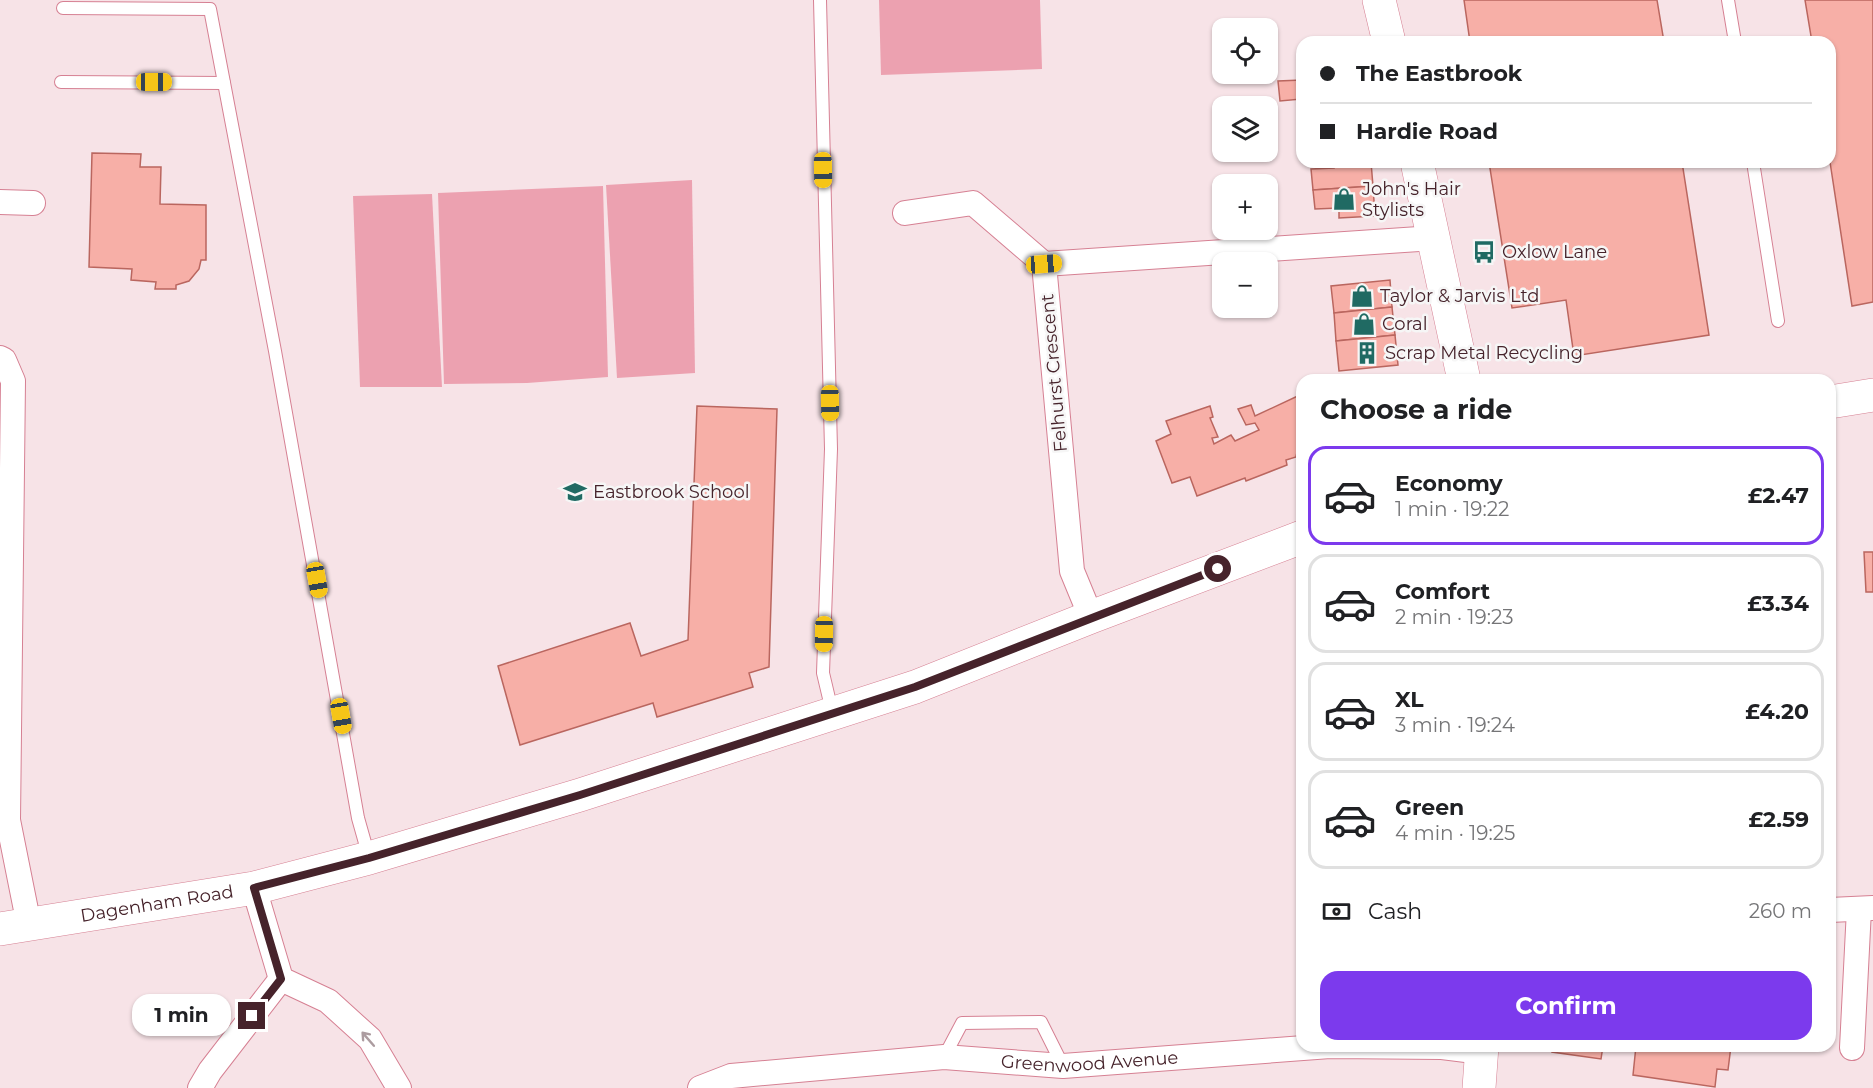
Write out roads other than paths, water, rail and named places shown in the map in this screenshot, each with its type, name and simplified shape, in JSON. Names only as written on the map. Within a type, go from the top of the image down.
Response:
[{"type":"street","points":[[1379,0],[1388,36]]},
{"type":"street","points":[[1418,168],[1463,374]]},
{"type":"street","points":[[0,201],[33,203]]},
{"type":"street","points":[[905,213],[973,203],[1044,264],[1434,238]]},
{"type":"street","name":"Felhurst Crescent","points":[[1044,264],[1072,571],[1091,617]]},
{"type":"street","points":[[0,358],[4,360],[13,381],[8,820],[14,927]]},
{"type":"street","points":[[1836,401],[1873,395]]},
{"type":"street","name":"Dagenham Road","points":[[14,927],[254,888],[369,858],[580,795],[915,687],[1296,539]]},
{"type":"street","points":[[254,888],[281,979],[328,1001],[370,1039],[399,1088]]},
{"type":"street","points":[[1836,910],[1866,909],[1851,1048]]},
{"type":"street","points":[[200,1088],[210,1071],[281,979]]},
{"type":"street","name":"Greenwood Avenue","points":[[700,1088],[731,1076],[944,1057],[1063,1066],[1296,1049]]},
{"type":"street","points":[[1479,1088],[1482,1052]]},
{"type":"lane","points":[[820,0],[831,449],[823,673],[833,713]]},
{"type":"lane","points":[[1728,0],[1734,36]]},
{"type":"lane","points":[[63,8],[210,9],[278,362],[358,818],[369,858]]},
{"type":"lane","points":[[61,82],[225,83]]},
{"type":"lane","points":[[1754,168],[1778,321]]},
{"type":"lane","points":[[944,1057],[962,1023],[1041,1022],[1063,1066]]},
{"type":"place","name":"John's Hair Stylists","points":[[1344,199]]},
{"type":"place","name":"Oxlow Lane","points":[[1484,252]]},
{"type":"place","name":"Taylor & Jarvis Ltd","points":[[1362,296]]},
{"type":"place","name":"Coral","points":[[1364,324]]},
{"type":"place","name":"Scrap Metal Recycling","points":[[1367,353]]},
{"type":"place","name":"Eastbrook School","points":[[575,492]]}]
